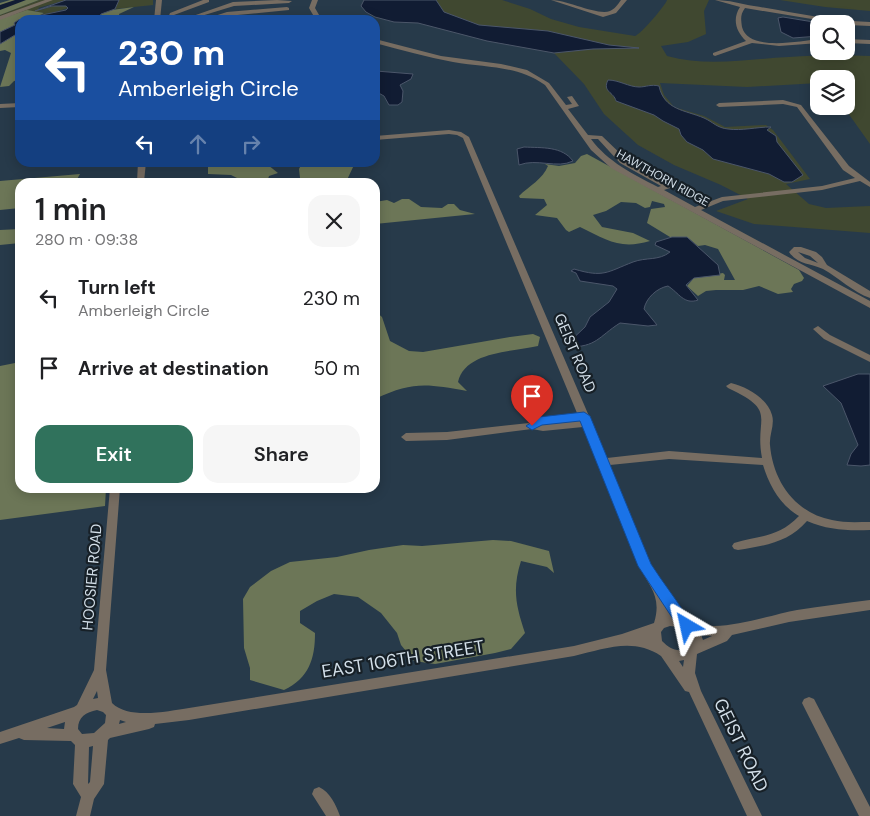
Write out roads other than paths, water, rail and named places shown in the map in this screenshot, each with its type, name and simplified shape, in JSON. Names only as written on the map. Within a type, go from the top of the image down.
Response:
[{"type":"street","points":[[0,18],[50,0]]},
{"type":"street","points":[[157,15],[158,0]]},
{"type":"street","points":[[190,0],[192,7]]},
{"type":"street","points":[[172,15],[206,2],[206,0]]},
{"type":"street","points":[[198,15],[232,2],[290,0],[287,9],[289,15]]},
{"type":"street","points":[[315,0],[312,8],[316,15]]},
{"type":"street","points":[[554,0],[603,15],[614,12],[624,0]]},
{"type":"street","points":[[718,0],[733,5],[848,23],[870,24]]},
{"type":"street","points":[[726,0],[733,5]]},
{"type":"street","points":[[743,6],[738,14],[740,28],[744,36],[751,41],[770,44],[810,42]]},
{"type":"street","points":[[223,15],[287,9]]},
{"type":"street","points":[[380,39],[451,60],[513,66],[547,75]]},
{"type":"street","points":[[715,54],[751,41]]},
{"type":"street","points":[[855,41],[870,42]]},
{"type":"street","points":[[513,66],[543,80],[564,107],[576,106],[570,97]]},
{"type":"street","points":[[719,105],[783,102],[799,106],[846,168],[870,185]]},
{"type":"street","points":[[0,106],[15,105]]},
{"type":"street","name":"HAWTHORN RIDGE","points":[[564,107],[586,137],[600,137],[623,161],[667,186],[657,190],[870,305]]},
{"type":"street","name":"GEIST ROAD","points":[[380,138],[449,132],[462,134],[466,137],[586,420],[645,566],[687,626]]},
{"type":"street","points":[[699,213],[744,197],[822,188],[861,179]]},
{"type":"street","points":[[824,266],[841,279],[870,295]]},
{"type":"street","points":[[831,284],[841,279]]},
{"type":"street","points":[[845,292],[855,286]]},
{"type":"street","points":[[818,329],[827,337],[870,359]]},
{"type":"street","points":[[731,386],[755,398],[765,410],[768,420],[765,442],[768,462],[772,480],[779,493],[806,515],[818,520],[854,528],[870,526]]},
{"type":"street","points":[[406,437],[447,436],[532,426],[543,428],[586,420]]},
{"type":"street","points":[[603,462],[669,455],[768,462]]},
{"type":"street","name":"HOOSIER ROAD","points":[[109,709],[100,670],[116,493]]},
{"type":"street","points":[[738,546],[777,539],[790,531],[806,515]]},
{"type":"street","name":"GEIST ROAD","points":[[658,586],[664,610],[658,626]]},
{"type":"street","points":[[727,632],[723,637],[681,656],[663,651],[654,637],[658,626],[670,621],[703,631],[727,632],[789,617],[870,605]]},
{"type":"street","name":"EAST 106TH STREET","points":[[109,709],[140,720],[189,714],[574,650],[622,639],[658,626]]},
{"type":"street","points":[[687,626],[697,640],[693,651]]},
{"type":"street","name":"EAST 106TH STREET","points":[[622,639],[641,641],[663,651]]},
{"type":"street","name":"GEIST ROAD","points":[[663,651],[685,681],[695,691]]},
{"type":"street","name":"GEIST ROAD","points":[[693,651],[689,673],[695,691],[754,816]]},
{"type":"street","name":"HOOSIER ROAD","points":[[80,710],[100,670]]},
{"type":"street","points":[[809,703],[867,816]]},
{"type":"street","points":[[0,738],[97,704],[109,709],[112,724],[104,735],[93,741],[78,738],[15,734]]},
{"type":"street","points":[[80,710],[71,722],[71,731],[78,738],[80,784],[88,796]]},
{"type":"street","name":"EAST 106TH STREET","points":[[104,735],[189,714]]},
{"type":"street","points":[[83,816],[88,796],[97,784],[104,735]]},
{"type":"street","points":[[320,794],[333,816]]},
{"type":"water","points":[[66,0],[119,0],[115,9],[100,15],[42,15],[66,10],[68,8],[66,6],[52,6],[35,11]]},
{"type":"water","points":[[364,0],[436,0],[444,12],[479,25],[548,31],[609,45],[639,48],[593,49],[554,53],[487,41],[418,23],[394,22],[380,18],[380,15],[371,15],[361,6]]},
{"type":"water","points":[[783,17],[810,21],[810,37],[793,38],[781,32],[778,18]]},
{"type":"water","points":[[15,25],[15,35],[0,44],[0,32]]},
{"type":"water","points":[[380,71],[413,74],[411,79],[400,85],[403,91],[402,102],[398,105],[389,105],[384,96],[380,94]]},
{"type":"water","points":[[608,80],[635,87],[659,86],[665,100],[670,105],[724,128],[739,130],[771,127],[767,130],[776,136],[777,142],[803,175],[792,182],[784,182],[769,174],[713,159],[703,150],[687,142],[679,129],[654,115],[616,101],[607,90]]},
{"type":"water","points":[[524,147],[557,150],[573,161],[560,164],[526,163],[519,165],[517,149]]},
{"type":"water","points":[[672,237],[687,237],[718,265],[720,275],[694,278],[686,285],[698,300],[685,300],[668,286],[664,287],[650,297],[644,309],[657,325],[620,323],[591,343],[578,347],[568,347],[567,344],[585,327],[590,317],[609,302],[617,289],[613,286],[580,281],[576,273],[571,271],[574,269],[584,272],[605,273],[638,261],[661,257],[670,252],[655,245],[656,242]]},
{"type":"water","points":[[858,374],[870,374],[870,465],[861,466],[847,465],[851,454],[858,445],[841,403],[823,386]]},
{"type":"waterway","points":[[0,8],[22,0]]}]
